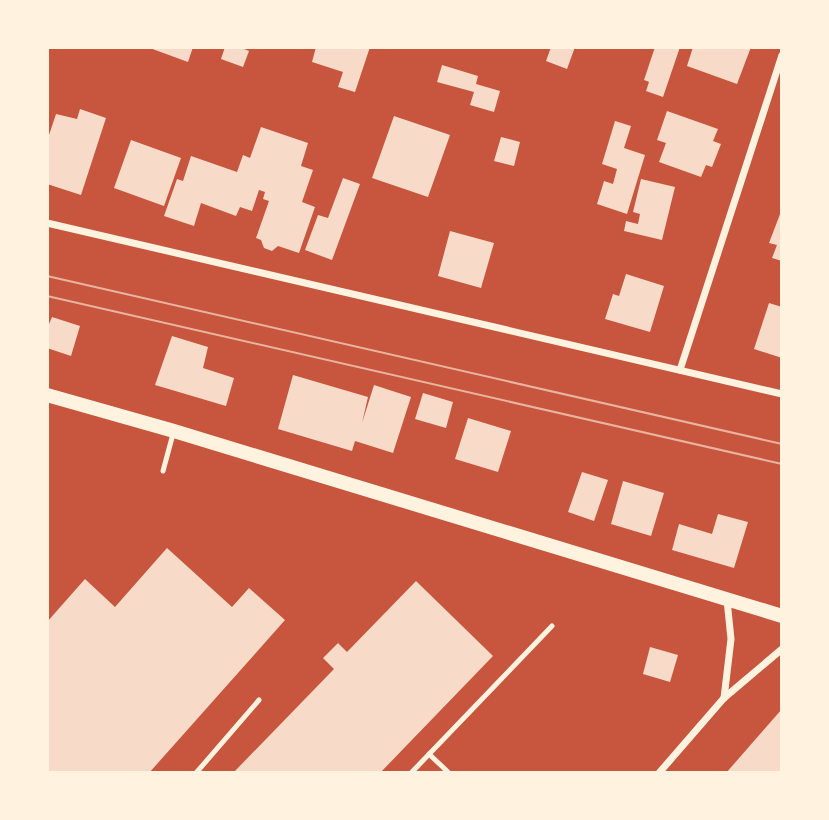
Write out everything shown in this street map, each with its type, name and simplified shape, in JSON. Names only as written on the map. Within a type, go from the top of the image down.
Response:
[{"type":"main road","points":[[47,395],[174,430],[782,616]]},
{"type":"street","points":[[680,370],[782,55]]},
{"type":"street","points":[[47,223],[782,394]]},
{"type":"street","points":[[724,698],[731,639],[727,600]]},
{"type":"street","points":[[659,773],[724,698],[782,649]]},
{"type":"lane","points":[[163,471],[174,430]]},
{"type":"lane","points":[[411,773],[552,626]]},
{"type":"lane","points":[[196,773],[259,701]]},
{"type":"lane","points":[[429,754],[449,773]]},
{"type":"building","points":[[147,47],[193,47],[188,62]]},
{"type":"building","points":[[225,47],[239,47],[249,51],[243,67],[221,59]]},
{"type":"building","points":[[316,47],[370,47],[355,92],[338,87],[343,72],[312,62]]},
{"type":"building","points":[[551,47],[575,47],[567,69],[546,61]]},
{"type":"building","points":[[655,47],[680,47],[663,97],[646,91],[649,82],[644,80]]},
{"type":"building","points":[[693,47],[751,47],[737,84],[687,66]]},
{"type":"building","points":[[442,65],[478,76],[476,84],[500,91],[494,112],[470,105],[474,92],[437,82]]},
{"type":"building","points":[[80,109],[106,118],[81,195],[47,184],[47,141],[56,114],[77,119]]},
{"type":"building","points":[[667,111],[718,129],[713,141],[721,144],[712,167],[706,165],[701,177],[659,162],[666,143],[657,140]]},
{"type":"building","points":[[394,116],[450,135],[428,197],[372,178]]},
{"type":"building","points":[[615,121],[631,126],[624,148],[645,155],[627,214],[597,204],[604,181],[613,184],[617,169],[602,164]]},
{"type":"building","points":[[261,127],[308,143],[301,166],[313,170],[302,202],[315,207],[299,253],[278,246],[272,251],[264,248],[261,240],[256,238],[269,201],[263,199],[265,192],[259,190],[252,211],[240,207],[236,216],[201,203],[194,226],[164,216],[177,179],[183,181],[191,156],[237,172],[243,155],[250,158]]},
{"type":"building","points":[[501,137],[520,142],[514,166],[494,161]]},
{"type":"building","points":[[131,140],[181,158],[164,206],[114,188]]},
{"type":"building","points":[[343,178],[360,184],[332,260],[305,250],[318,215],[328,218]]},
{"type":"building","points":[[641,179],[675,187],[662,240],[624,231],[626,221],[638,224],[640,214],[633,212]]},
{"type":"building","points":[[782,209],[782,261],[772,258],[777,245],[769,243]]},
{"type":"building","points":[[450,231],[494,243],[481,288],[438,276]]},
{"type":"building","points":[[626,274],[664,286],[650,332],[605,319],[613,294],[619,296]]},
{"type":"building","points":[[769,303],[782,307],[782,358],[754,349]]},
{"type":"building","points":[[52,317],[80,326],[71,356],[47,348],[47,323],[49,324]]},
{"type":"building","points":[[172,336],[208,347],[203,368],[234,378],[226,406],[155,385]]},
{"type":"building","points":[[293,375],[368,397],[362,423],[374,385],[411,397],[393,453],[355,441],[352,451],[278,429]]},
{"type":"building","points":[[423,393],[453,402],[446,428],[415,419]]},
{"type":"building","points":[[468,418],[511,431],[498,472],[455,459]]},
{"type":"building","points":[[582,472],[608,480],[594,521],[568,512]]},
{"type":"building","points":[[623,481],[664,493],[651,536],[611,524]]},
{"type":"building","points":[[718,514],[748,522],[734,568],[672,550],[679,524],[712,534]]},
{"type":"building","points":[[167,548],[232,607],[249,588],[285,620],[149,773],[47,773],[47,622],[85,579],[115,607]]},
{"type":"building","points":[[416,581],[493,656],[380,773],[233,773],[334,669],[323,658],[338,643],[347,652]]},
{"type":"building","points":[[650,647],[678,655],[670,682],[643,674]]},
{"type":"building","points":[[782,709],[782,773],[726,773]]},
{"type":"tram line","points":[[47,276],[782,444]]},
{"type":"tram line","points":[[47,296],[782,464]]}]
